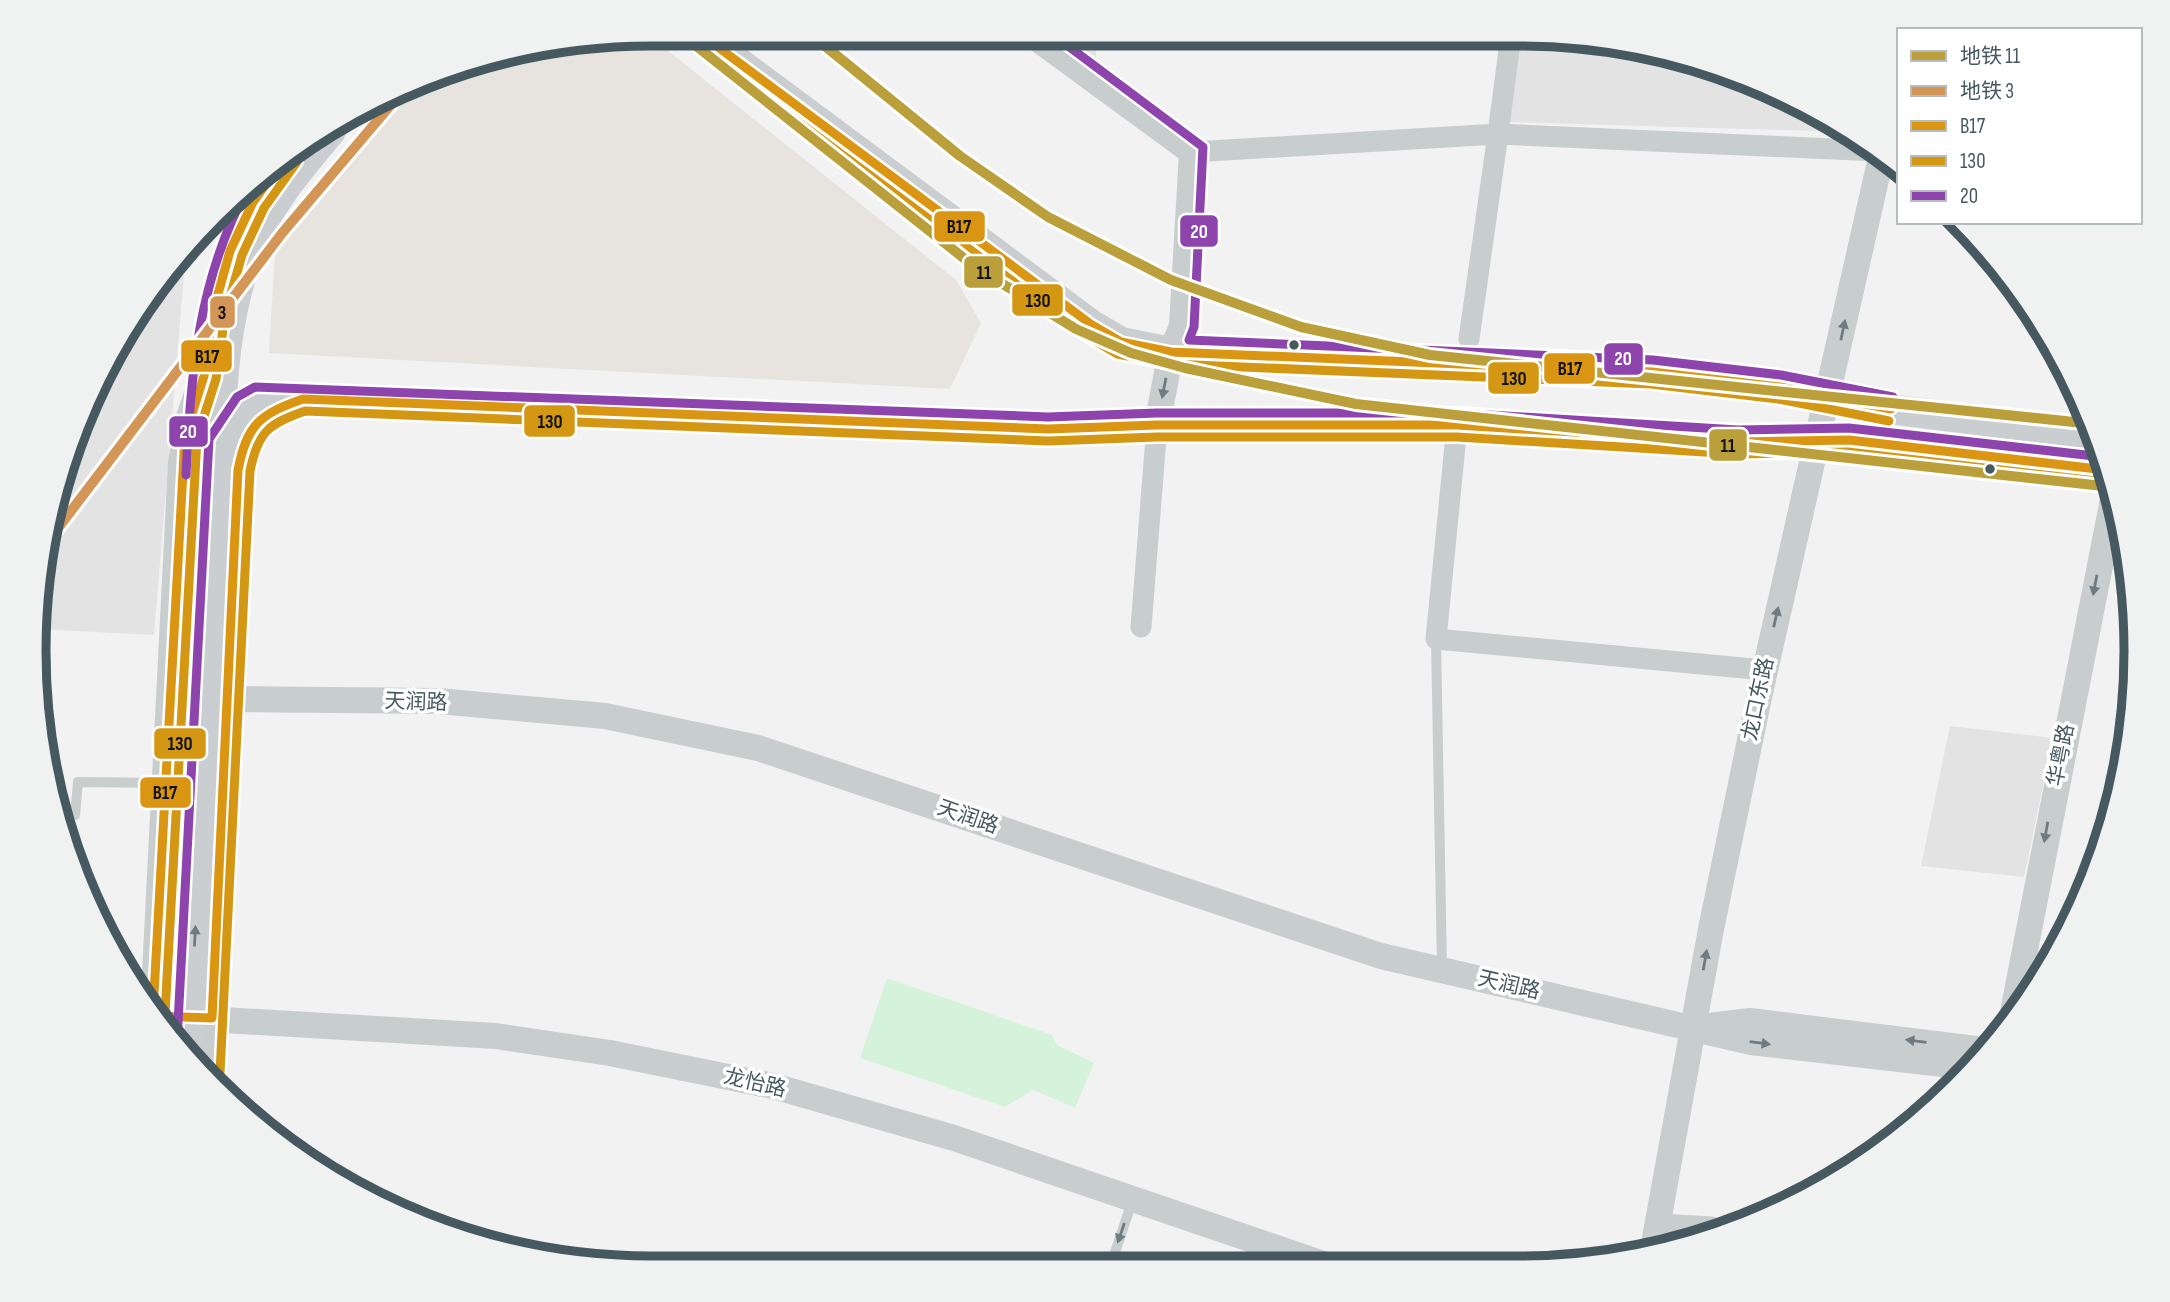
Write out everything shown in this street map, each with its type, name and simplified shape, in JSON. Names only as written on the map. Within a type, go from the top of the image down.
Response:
[{"type":"main road","points":[[716,46],[1092,325],[1121,342],[1171,352],[1509,363],[1652,372],[1780,387],[1889,409],[2083,433]]},
{"type":"main road","points":[[171,1020],[206,510],[221,441],[233,303],[250,249],[288,183],[319,145]]},
{"type":"main road","points":[[189,1042],[206,510],[204,376],[213,312],[230,251],[253,202],[265,186]]},
{"type":"main road","points":[[221,441],[246,405],[259,399],[303,399],[1048,429],[1157,425],[1457,425],[1738,442],[1886,442],[2096,469]]},
{"type":"street","points":[[1047,46],[1192,152],[1498,134],[1859,151]]},
{"type":"street","points":[[1469,339],[1509,46]]},
{"type":"street","points":[[1141,626],[1157,425],[1171,352],[1182,326],[1192,152]]},
{"type":"street","name":"龙口东路","points":[[1656,1236],[1710,929],[1764,670],[1828,397],[1878,164]]},
{"type":"street","points":[[155,997],[181,462],[188,417],[204,376]]},
{"type":"street","points":[[209,1064],[238,470],[247,432],[257,419],[269,410],[303,399]]},
{"type":"street","points":[[1457,425],[1436,639],[1764,670]]},
{"type":"street","name":"华粤路","points":[[2016,995],[2109,517]]},
{"type":"street","name":"天润路","points":[[227,699],[438,701],[605,716],[758,748],[1381,956],[1751,1042],[1959,1066]]},
{"type":"street","name":"龙怡路","points":[[167,1015],[496,1037],[610,1053],[773,1086],[846,1105],[1300,1256]]},
{"type":"street","name":"天润路","points":[[1693,1027],[1750,1021],[1976,1048]]},
{"type":"street","points":[[1656,1236],[1697,1229]]},
{"type":"lane","points":[[219,227],[230,251]]},
{"type":"lane","points":[[1436,639],[1441,970]]},
{"type":"lane","points":[[68,815],[75,815],[78,782],[165,783]]},
{"type":"lane","points":[[1114,1256],[1133,1199]]},
{"type":"shaded area","points":[[662,46],[956,280],[981,323],[950,389],[269,353],[275,252],[408,97],[456,78],[533,57],[611,47]]},
{"type":"shaded area","points":[[1080,46],[1096,46],[1096,58]]},
{"type":"shaded area","points":[[1518,46],[1559,47],[1637,57],[1676,66],[1751,92],[1829,131],[1508,122]]},
{"type":"shaded area","points":[[185,266],[154,635],[47,629],[47,611],[57,533],[66,494],[92,419],[127,348]]},
{"type":"shaded area","points":[[1950,726],[2053,738],[2024,877],[1921,866]]},
{"type":"green space","points":[[887,978],[1052,1035],[1057,1045],[1094,1063],[1075,1108],[1033,1090],[1005,1107],[860,1058]]},
{"type":"metro line","name":"11","points":[[696,46],[975,267],[1076,329],[1131,353],[1185,368],[1356,404],[2101,486]]},
{"type":"metro line","name":"11","points":[[825,46],[960,156],[1048,217],[1171,280],[1301,327],[1430,355],[2079,423]]},
{"type":"metro line","name":"3","points":[[58,528],[283,232],[391,104]]},
{"type":"transit line","name":"130","points":[[696,46],[1085,335],[1117,354],[1171,364],[1651,384],[1778,399],[1889,421]]},
{"type":"transit line","name":"B17","points":[[716,46],[1092,325],[1121,342],[1171,352],[1652,372],[1780,387],[1891,409]]},
{"type":"transit line","name":"20","points":[[1068,46],[1203,147],[1194,327],[1189,340],[1653,360],[1781,375],[1893,397]]},
{"type":"transit line","name":"130","points":[[165,1012],[197,438],[216,379],[225,315],[242,255],[264,208],[297,162]]},
{"type":"transit line","name":"B17","points":[[154,995],[185,436],[204,376],[213,312],[230,251],[253,202],[265,185]]},
{"type":"transit line","name":"20","points":[[186,475],[200,327],[218,257],[237,210]]},
{"type":"transit line","name":"20","points":[[178,1028],[209,439],[237,397],[255,387],[1048,417],[1157,413],[1457,413],[1738,430],[1849,428],[2092,456]]},
{"type":"transit line","name":"B17","points":[[169,1016],[212,1018],[238,470],[246,442],[258,423],[276,410],[303,399],[1048,429],[1157,425],[1457,425],[1738,442],[1849,440],[2096,469]]},
{"type":"transit line","name":"130","points":[[220,1073],[250,471],[257,447],[267,431],[282,420],[305,411],[1048,441],[1157,437],[1457,437],[1737,454],[1848,452],[2100,481]]}]
